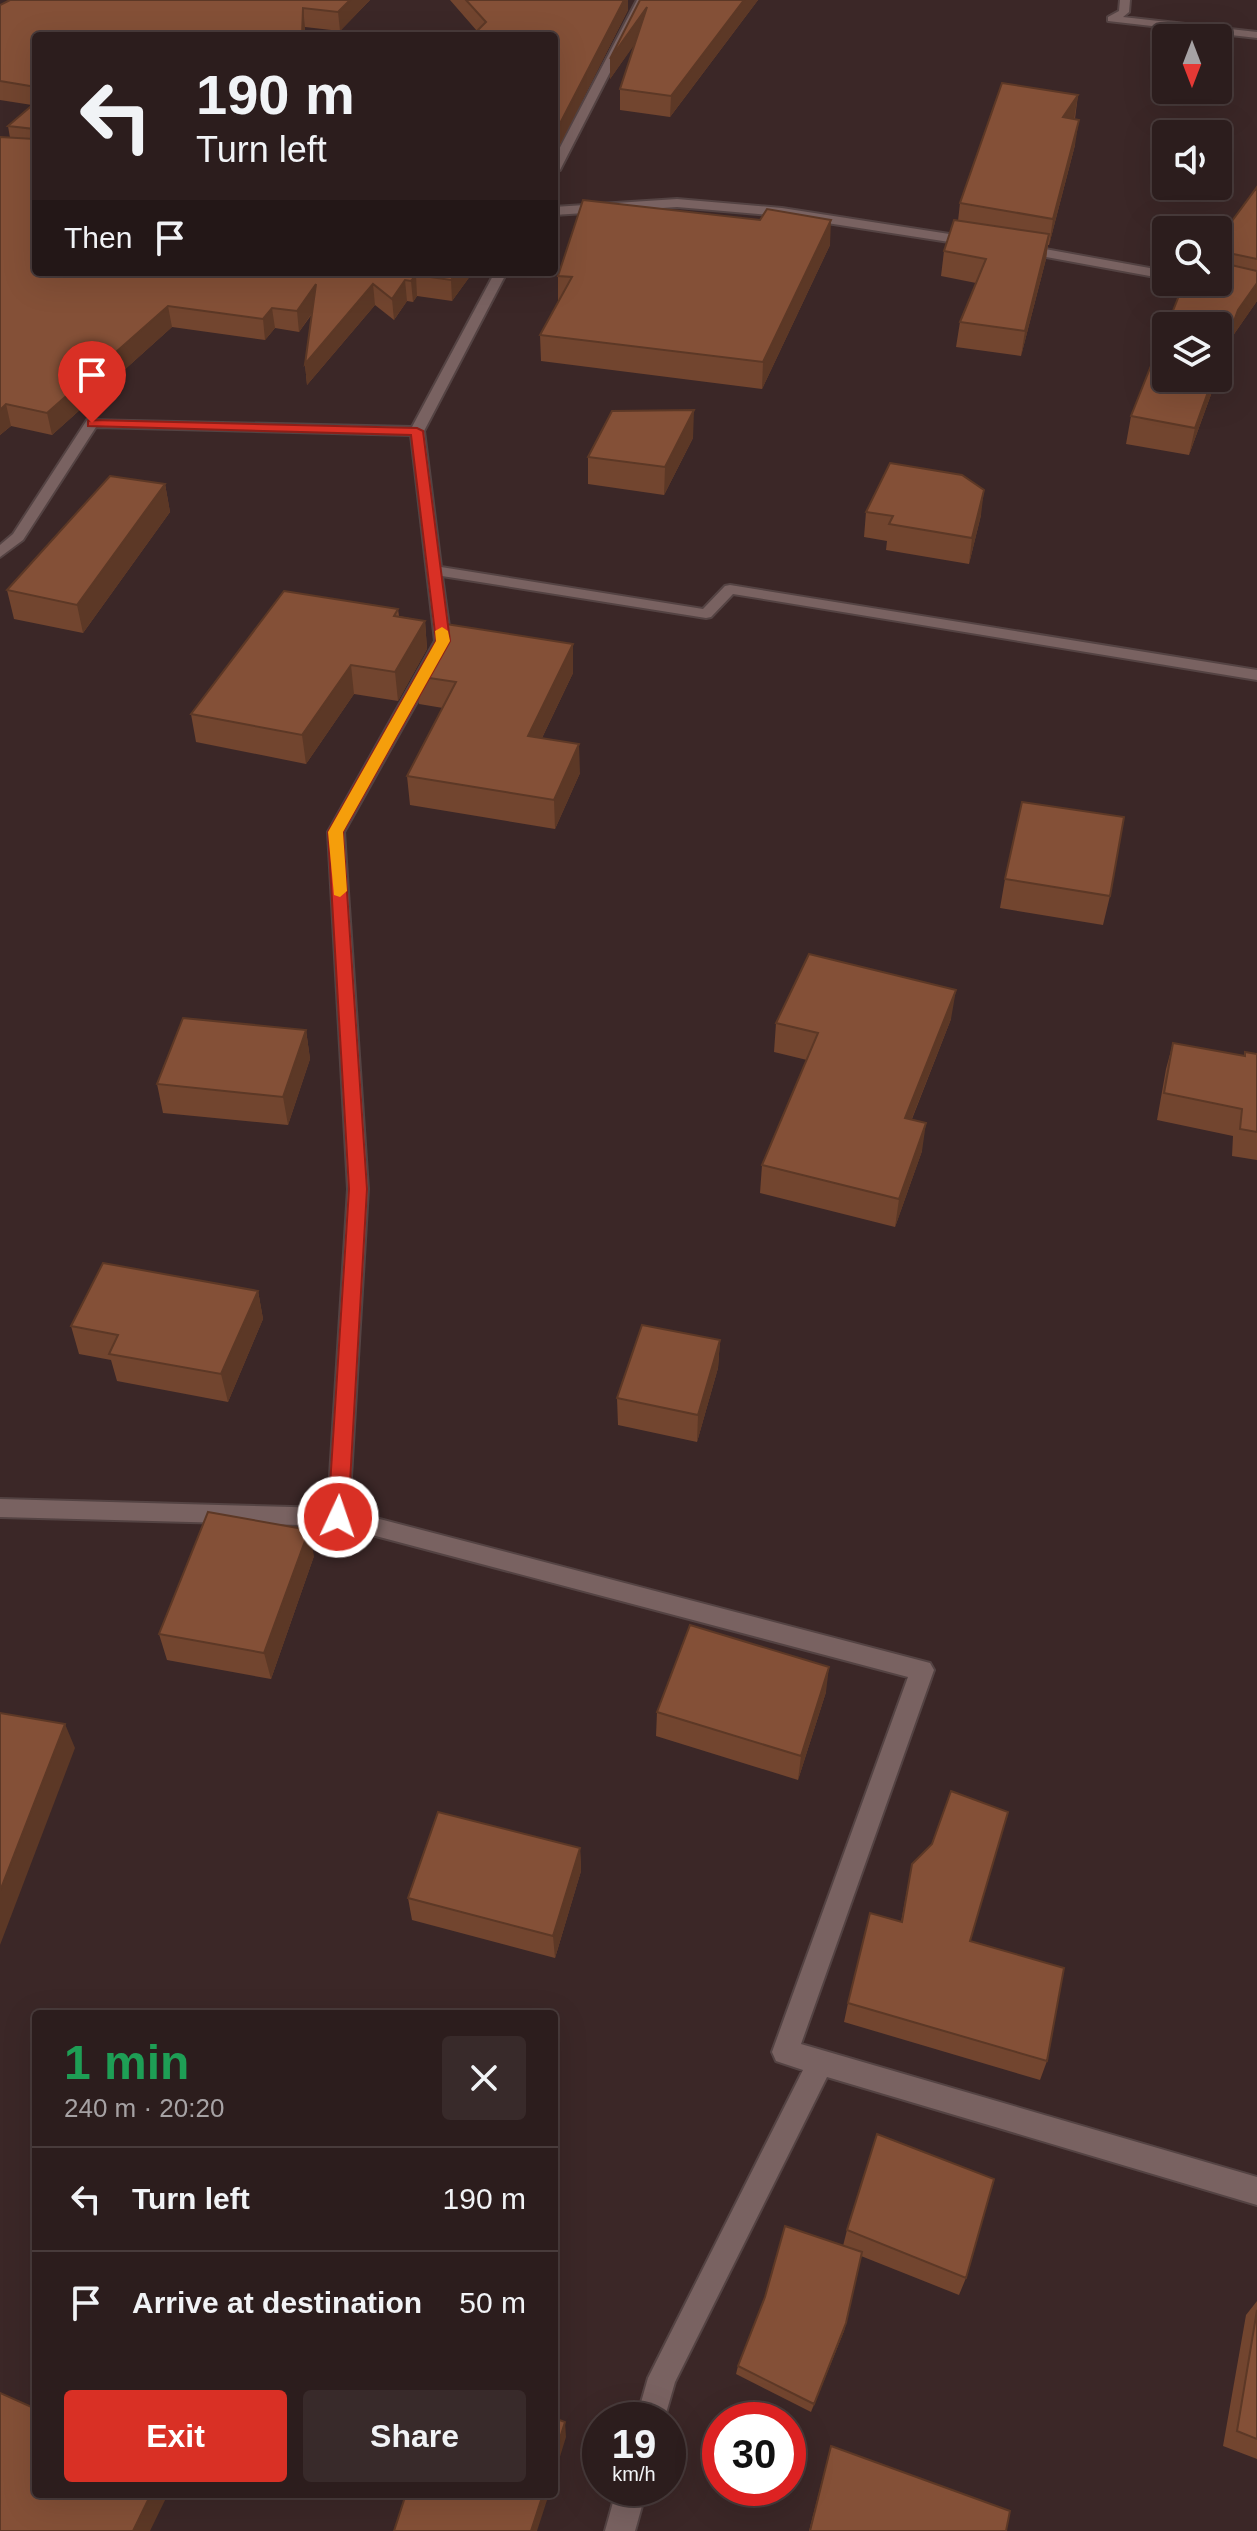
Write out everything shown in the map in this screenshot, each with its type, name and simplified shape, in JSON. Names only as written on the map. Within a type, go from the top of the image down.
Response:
[{"type":"street","points":[[558,162],[642,0]]},
{"type":"street","points":[[1125,0],[1124,12],[1112,19],[1257,35]]},
{"type":"street","points":[[558,211],[677,203],[782,212],[985,244]]},
{"type":"street","points":[[1016,248],[1152,272]]},
{"type":"street","points":[[338,1517],[358,1189],[336,832],[443,641],[417,431],[499,276]]},
{"type":"street","points":[[0,553],[18,537],[92,423],[417,431]]},
{"type":"street","points":[[435,570],[706,614],[730,589],[1257,675]]},
{"type":"street","points":[[0,1508],[338,1517],[922,1670],[785,2052],[1257,2191]]},
{"type":"street","points":[[655,2402],[662,2378],[821,2062]]},
{"type":"street","points":[[620,2531],[627,2506]]},
{"type":"building","points":[[10,0],[350,0],[338,12],[303,8],[302,32],[32,32],[32,86],[0,81],[0,5]]},
{"type":"building","points":[[466,0],[624,0],[558,127],[558,32],[476,32],[486,22]]},
{"type":"building","points":[[640,0],[744,0],[671,96],[620,89],[647,7],[610,59]]},
{"type":"building","points":[[1002,83],[1078,95],[1063,117],[1079,120],[1053,219],[960,203]]},
{"type":"building","points":[[32,105],[32,129],[8,126]]},
{"type":"building","points":[[0,137],[32,139],[32,276],[415,276],[411,281],[405,280],[392,299],[373,284],[305,364],[316,284],[297,311],[272,308],[263,319],[168,306],[47,413],[6,404],[0,410]]},
{"type":"building","points":[[1257,187],[1257,259],[1232,254],[1232,221]]},
{"type":"building","points":[[583,200],[760,220],[767,209],[831,220],[763,362],[540,335],[572,277],[558,276]]},
{"type":"building","points":[[954,220],[1049,234],[1025,331],[960,322],[986,259],[944,251]]},
{"type":"building","points":[[1232,265],[1257,271],[1257,283],[1238,310],[1232,326],[1232,312],[1173,312],[1179,296],[1232,296]]},
{"type":"building","points":[[423,276],[454,276],[451,280]]},
{"type":"building","points":[[1152,363],[1152,392],[1208,392],[1195,428],[1131,416]]},
{"type":"building","points":[[694,410],[665,467],[588,457],[612,411]]},
{"type":"building","points":[[890,463],[962,475],[984,490],[972,538],[889,524],[893,516],[866,512]]},
{"type":"building","points":[[110,476],[165,484],[77,605],[7,590]]},
{"type":"building","points":[[284,591],[398,609],[394,616],[425,621],[395,672],[351,665],[302,735],[191,714]]},
{"type":"building","points":[[446,624],[573,644],[528,736],[579,744],[554,800],[407,776],[456,682],[416,676]]},
{"type":"building","points":[[1022,802],[1124,817],[1110,896],[1005,879]]},
{"type":"building","points":[[809,954],[956,990],[905,1118],[926,1123],[899,1199],[762,1165],[818,1033],[776,1023]]},
{"type":"building","points":[[183,1018],[306,1030],[283,1097],[157,1084]]},
{"type":"building","points":[[1173,1043],[1245,1056],[1245,1052],[1257,1054],[1257,1132],[1240,1129],[1242,1109],[1164,1093]]},
{"type":"building","points":[[103,1263],[258,1291],[221,1374],[109,1354],[118,1335],[71,1326]]},
{"type":"building","points":[[642,1325],[720,1340],[698,1415],[617,1398]]},
{"type":"building","points":[[208,1512],[309,1530],[264,1653],[159,1634]]},
{"type":"building","points":[[690,1625],[829,1667],[801,1756],[657,1712]]},
{"type":"building","points":[[0,1713],[65,1724],[0,1891]]},
{"type":"building","points":[[951,1791],[1008,1812],[970,1941],[1064,1968],[1047,2061],[848,2003],[870,1913],[902,1922],[912,1864],[932,1844]]},
{"type":"building","points":[[438,1812],[580,1848],[553,1936],[408,1898]]},
{"type":"building","points":[[877,2134],[994,2179],[966,2278],[847,2230]]},
{"type":"building","points":[[785,2226],[862,2252],[846,2323],[814,2404],[738,2366],[765,2297]]},
{"type":"building","points":[[1257,2310],[1257,2439],[1237,2431]]},
{"type":"building","points":[[0,2393],[32,2407],[32,2498],[149,2498],[133,2531],[0,2531]]},
{"type":"building","points":[[558,2419],[565,2422],[558,2444]]},
{"type":"building","points":[[831,2446],[1010,2511],[1006,2531],[810,2531]]},
{"type":"building","points":[[405,2498],[542,2498],[531,2531],[394,2531]]},
{"type":"slow traffic","points":[[340,891],[336,832],[443,641],[442,631]]},
{"type":"route","points":[[92,423],[417,431],[443,641],[336,832],[358,1189],[338,1517]]}]
